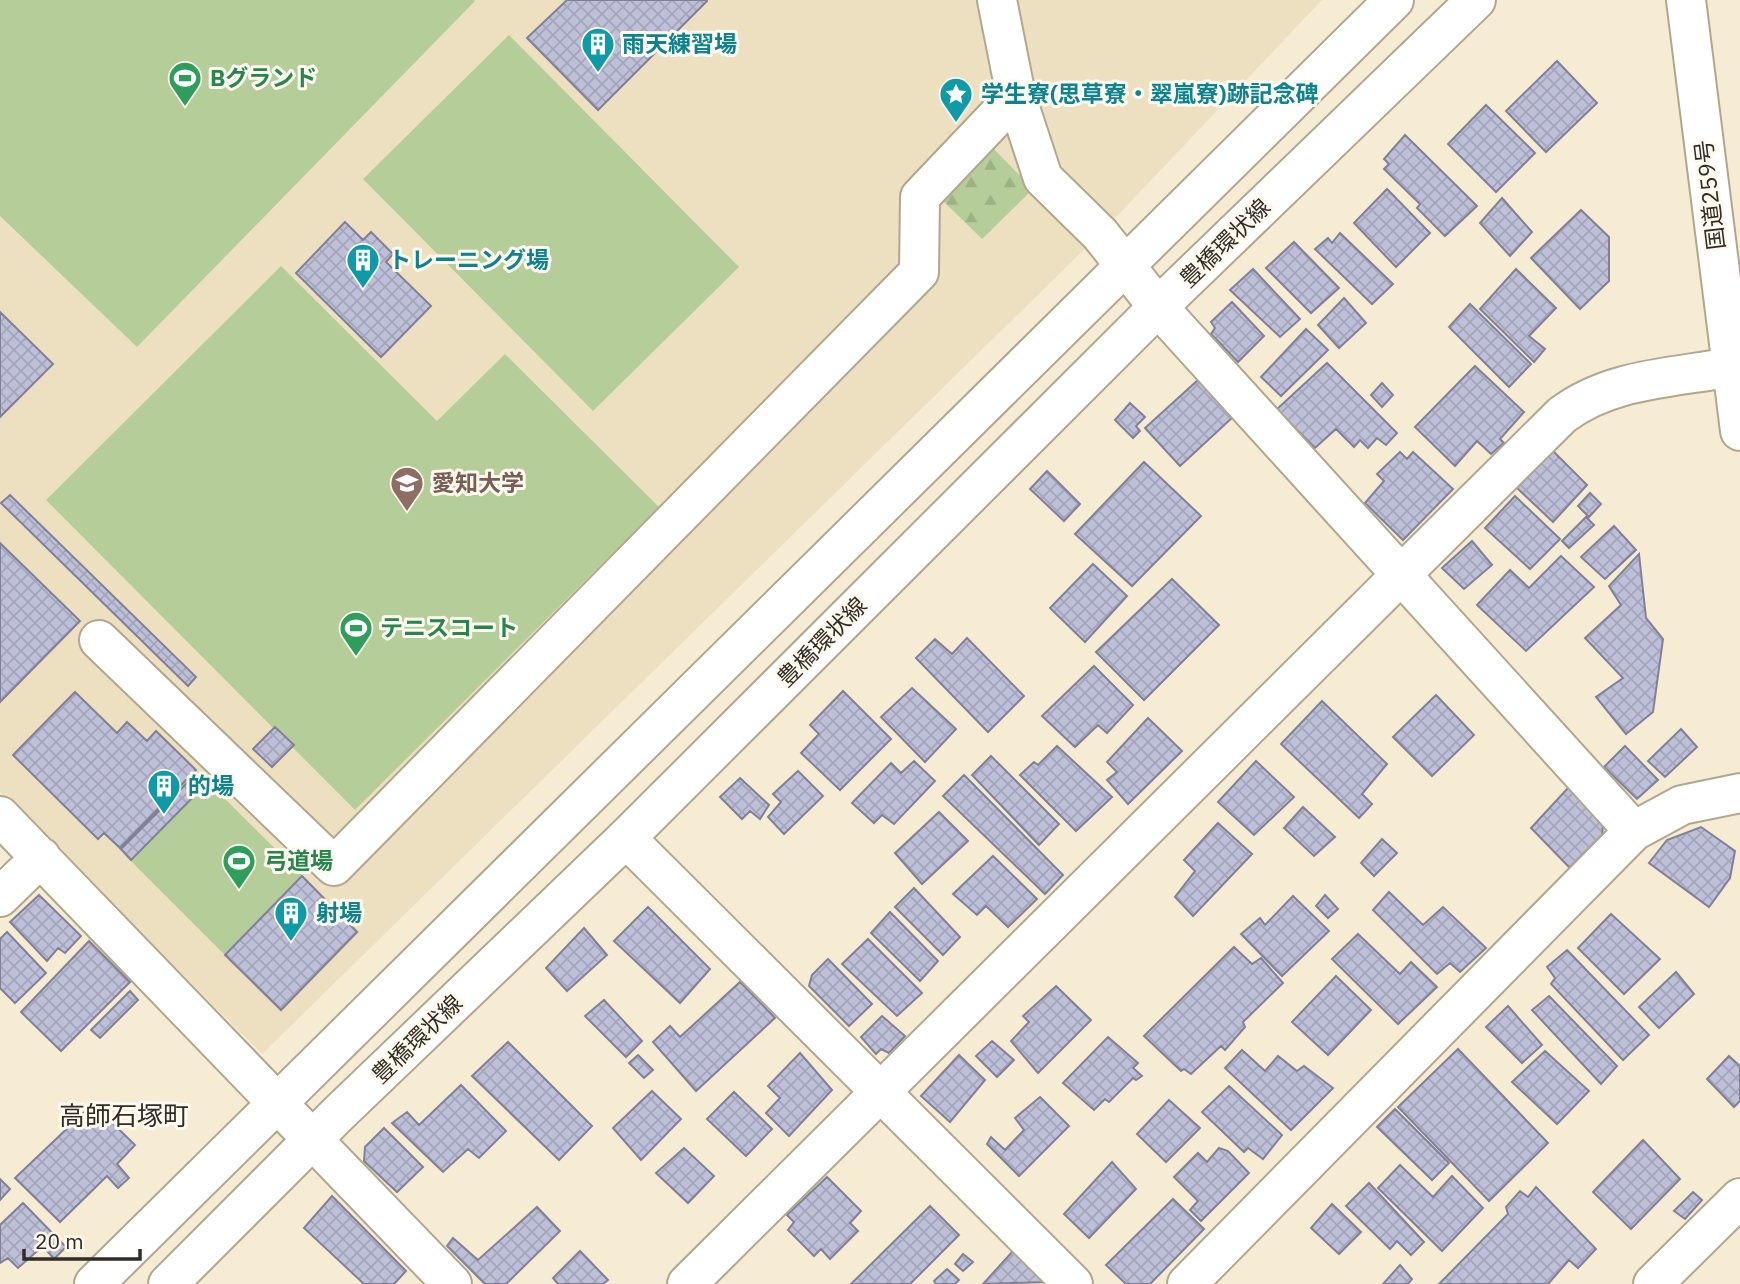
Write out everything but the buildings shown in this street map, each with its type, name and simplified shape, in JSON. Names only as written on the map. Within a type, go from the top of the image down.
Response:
[{"type":"main road","points":[[997,0],[1016,96],[1043,178],[1100,234],[1158,307],[1404,574],[1634,831]]},
{"type":"main road","points":[[94,1284],[1394,0]]},
{"type":"main road","name":"豊橋環状線","points":[[168,1284],[626,838],[1158,307],[1476,0]]},
{"type":"main road","name":"国道259号","points":[[1686,0],[1740,431]]},
{"type":"main road","points":[[99,640],[334,866],[919,272],[920,197],[1016,96]]},
{"type":"main road","points":[[687,1284],[1562,415],[1585,398],[1614,387],[1731,367]]},
{"type":"main road","points":[[1187,1284],[1634,831],[1682,805],[1740,793]]},
{"type":"main road","points":[[0,816],[452,1284]]},
{"type":"main road","points":[[626,838],[1073,1284]]},
{"type":"main road","points":[[0,897],[41,857]]},
{"type":"main road","points":[[1653,1284],[1740,1198]]},
{"type":"shaded area","name":"愛知大学","points":[[0,0],[1322,0],[1100,234],[262,1054],[0,792]]},
{"type":"green space","name":"Bグランド","points":[[0,0],[475,1],[137,347],[0,216]]},
{"type":"green space","points":[[509,35],[739,267],[593,411],[363,179]]},
{"type":"green space","points":[[989,144],[1033,189],[982,239],[937,195]]},
{"type":"green space","name":"テニスコート","points":[[281,266],[437,421],[505,354],[659,507],[355,810],[46,500]]},
{"type":"green space","name":"弓道場","points":[[197,771],[359,932],[281,1011],[119,849]]},
{"type":"place","name":"雨天練習場","points":[[598,74]]},
{"type":"place","name":"Bグランド","points":[[185,108]]},
{"type":"place","name":"学生寮(思草寮・翠嵐寮)跡記念碑","points":[[956,124]]},
{"type":"place","name":"トレーニング場","points":[[363,290]]},
{"type":"place","name":"愛知大学","points":[[407,513]]},
{"type":"place","name":"テニスコート","points":[[356,658]]},
{"type":"place","name":"的場","points":[[164,816]]},
{"type":"place","name":"弓道場","points":[[239,891]]},
{"type":"place","name":"射場","points":[[291,943]]},
{"type":"district","name":"高師石塚町","points":[[124,1116]]}]
